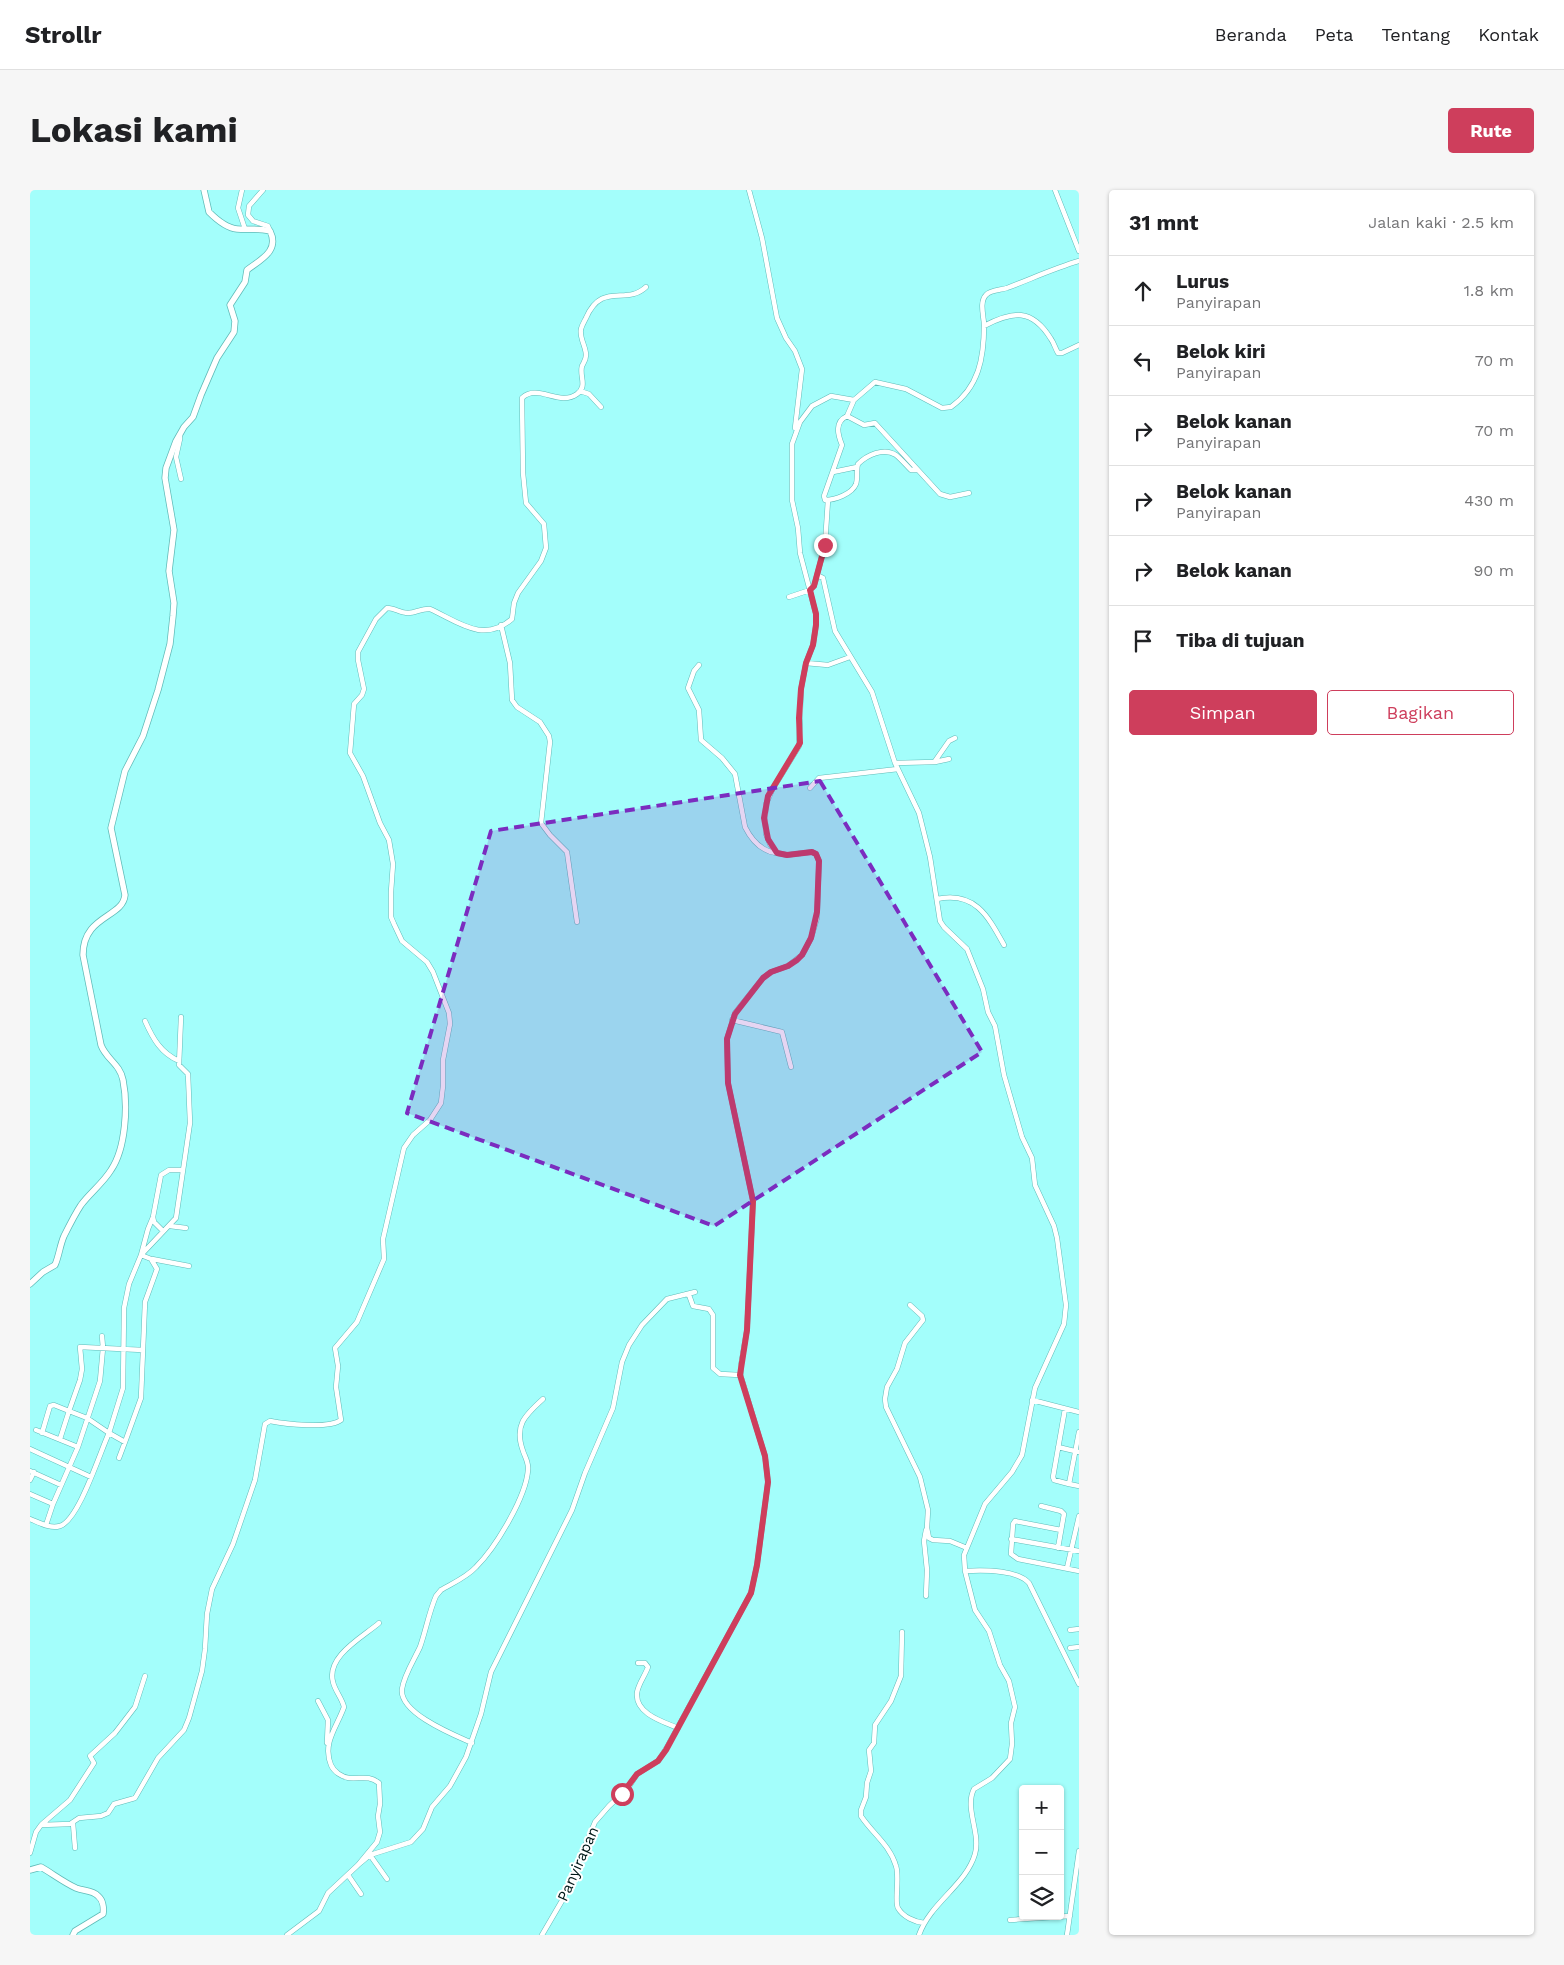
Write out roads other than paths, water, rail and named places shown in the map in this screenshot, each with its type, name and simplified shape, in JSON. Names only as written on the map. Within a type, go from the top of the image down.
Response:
[{"type":"street","points":[[204,190],[210,213],[230,228],[270,231]]},
{"type":"street","points":[[242,190],[238,208],[245,229]]},
{"type":"street","points":[[30,1284],[43,1272],[55,1265],[64,1236],[82,1205],[111,1170],[118,1157],[124,1133],[125,1102],[123,1079],[120,1069],[103,1049],[83,950],[87,934],[92,927],[101,918],[121,906],[125,898],[111,828],[125,771],[143,736],[170,644],[174,603],[169,571],[174,530],[165,475],[172,448],[179,433],[193,417],[217,358],[234,332],[235,321],[230,305],[245,282],[247,270],[264,259],[270,250],[273,241],[268,226],[253,221],[248,215],[249,206],[263,190]]},
{"type":"street","points":[[748,190],[764,249],[777,318],[802,369],[792,450],[791,491],[800,552],[816,614],[813,645],[806,663],[800,698],[800,746],[772,790],[766,804],[764,818],[766,834],[770,844],[777,853]]},
{"type":"street","points":[[1055,190],[1079,252]]},
{"type":"street","points":[[828,500],[824,499],[824,496],[842,445],[838,428],[842,418],[847,416],[854,400],[872,383],[878,382],[886,386],[908,390],[942,408],[951,407],[970,389],[977,378],[981,361],[984,297],[988,293],[1079,261]]},
{"type":"street","points":[[41,1825],[73,1823],[79,1818],[103,1816],[110,1811],[114,1804],[135,1798],[158,1758],[185,1729],[202,1671],[207,1614],[212,1588],[233,1544],[255,1480],[265,1424],[270,1421],[291,1425],[304,1423],[326,1426],[341,1420],[336,1387],[338,1366],[336,1348],[357,1322],[384,1259],[383,1239],[404,1148],[413,1136],[430,1120],[443,1097],[443,1060],[450,1030],[450,1018],[442,993],[427,962],[408,947],[395,929],[391,917],[393,874],[389,840],[380,823],[363,776],[350,753],[354,704],[362,695],[364,688],[358,660],[360,645],[376,619],[386,608],[409,613],[425,608],[430,609],[479,631],[501,626],[512,619],[514,603],[518,593],[541,561],[546,548],[544,524],[526,503],[523,474],[522,398],[535,393],[566,399],[580,391],[583,385],[582,369],[586,356],[581,329],[588,313],[592,307],[606,296],[633,294],[646,287]]},
{"type":"street","points":[[984,326],[1005,316],[1028,315],[1035,320],[1051,339],[1058,353],[1079,345]]},
{"type":"street","points":[[580,391],[589,394],[600,407]]},
{"type":"street","points":[[795,432],[808,410],[820,400],[831,396],[854,400]]},
{"type":"street","points":[[847,416],[864,425],[874,422],[940,494],[950,497],[969,493]]},
{"type":"street","points":[[179,433],[180,440],[176,457],[181,479]]},
{"type":"street","points":[[828,500],[842,496],[854,487],[857,481],[857,467],[860,462],[870,455],[890,452],[895,454],[911,470],[917,470]]},
{"type":"street","points":[[833,472],[857,467]]},
{"type":"street","points":[[789,597],[810,590],[814,586],[825,545],[828,500]]},
{"type":"street","points":[[817,575],[822,578],[835,630],[876,702],[882,727],[895,763],[919,813],[930,857],[940,921],[967,950],[983,989],[986,1007],[998,1038],[1004,1075],[1022,1137],[1032,1158],[1035,1185],[1054,1226],[1065,1293],[1066,1315],[1058,1341],[1040,1376],[1032,1400],[1029,1427],[1022,1455],[1012,1472],[985,1504],[964,1559],[965,1571],[975,1610],[989,1630],[1000,1665],[1009,1681],[1014,1696],[1015,1707],[1011,1723],[1012,1753],[1010,1759],[998,1774],[974,1789],[971,1797],[976,1841],[971,1866],[924,1923],[919,1935]]},
{"type":"street","points":[[501,626],[510,663],[512,700],[517,706],[540,722],[549,736],[550,750],[541,823],[567,852],[577,922]]},
{"type":"street","points":[[806,663],[828,665],[850,657]]},
{"type":"street","points":[[699,665],[694,671],[688,688],[699,710],[702,740],[722,758],[734,774],[745,827],[749,835],[766,851],[777,853]]},
{"type":"street","points":[[935,762],[948,742],[955,738]]},
{"type":"street","points":[[895,763],[935,762],[949,759]]},
{"type":"street","points":[[810,788],[819,778],[898,769]]},
{"type":"street","name":"Panyirapan","points":[[542,1935],[563,1899],[596,1822],[628,1788],[637,1774],[658,1761],[678,1728],[751,1593],[757,1565],[768,1482],[767,1465],[762,1442],[740,1375],[747,1330],[753,1201],[728,1083],[727,1044],[732,1020],[739,1008],[763,978],[771,972],[788,966],[802,955],[815,925],[819,861],[817,856],[812,852],[787,855],[777,853]]},
{"type":"street","points":[[937,899],[961,899],[976,904],[995,929],[1004,945]]},
{"type":"street","points":[[142,1255],[176,1218],[190,1124],[188,1074],[179,1067],[182,1017]]},
{"type":"street","points":[[732,1020],[782,1032],[791,1067]]},
{"type":"street","points":[[145,1021],[156,1043],[169,1057],[179,1061]]},
{"type":"street","points":[[30,1519],[46,1525],[60,1526],[72,1518],[90,1477],[108,1433],[122,1388],[122,1349],[126,1296],[142,1255],[153,1217],[161,1175],[169,1170],[183,1170]]},
{"type":"street","points":[[153,1217],[154,1222],[163,1232]]},
{"type":"street","points":[[170,1226],[186,1228]]},
{"type":"street","points":[[142,1255],[151,1259],[189,1266]]},
{"type":"street","points":[[119,1458],[141,1398],[145,1302],[156,1269],[151,1259]]},
{"type":"street","points":[[287,1935],[319,1911],[328,1893],[370,1855],[408,1844],[420,1833],[432,1807],[450,1786],[472,1743],[496,1660],[560,1536],[607,1423],[613,1408],[626,1350],[642,1325],[663,1302],[667,1299],[695,1292]]},
{"type":"street","points":[[686,1294],[691,1298],[693,1306],[709,1310],[713,1315],[713,1368],[720,1374],[740,1375]]},
{"type":"street","points":[[910,1306],[922,1316],[923,1320],[905,1343],[897,1369],[887,1387],[885,1399],[886,1407],[920,1477],[928,1516],[924,1541],[927,1570],[926,1596]]},
{"type":"street","points":[[46,1525],[78,1447],[100,1381],[103,1348],[102,1336]]},
{"type":"street","points":[[60,1440],[80,1380],[82,1369],[80,1347],[143,1350]]},
{"type":"street","points":[[472,1743],[439,1728],[408,1707],[402,1691],[420,1646],[436,1596],[441,1590],[477,1566],[506,1526],[519,1502],[528,1472],[519,1437],[519,1429],[533,1408],[543,1399]]},
{"type":"street","points":[[1032,1400],[1079,1412]]},
{"type":"street","points":[[42,1433],[50,1406],[54,1405],[87,1418],[125,1442]]},
{"type":"street","points":[[1066,1409],[1053,1479],[1079,1486]]},
{"type":"street","points":[[36,1430],[78,1447]]},
{"type":"street","points":[[1069,1484],[1077,1451],[1079,1432]]},
{"type":"street","points":[[1058,1447],[1077,1451]]},
{"type":"street","points":[[30,1449],[90,1477]]},
{"type":"street","points":[[30,1480],[32,1472],[61,1485]]},
{"type":"street","points":[[30,1494],[53,1504]]},
{"type":"street","points":[[1041,1506],[1063,1512],[1058,1548]]},
{"type":"street","points":[[1067,1568],[1077,1532],[1079,1516]]},
{"type":"street","points":[[1061,1530],[1015,1521],[1011,1539],[1011,1553],[1013,1557],[1079,1571]]},
{"type":"street","points":[[927,1528],[931,1539],[950,1541],[967,1548]]},
{"type":"street","points":[[1011,1539],[1079,1552]]},
{"type":"street","points":[[965,1571],[991,1570],[1026,1580],[1079,1684]]},
{"type":"street","points":[[328,1746],[344,1707],[332,1680],[335,1666],[342,1652],[379,1622]]},
{"type":"street","points":[[1070,1630],[1079,1629]]},
{"type":"street","points":[[902,1632],[901,1676],[891,1700],[875,1725],[874,1743],[869,1750],[871,1771],[866,1782],[866,1797],[860,1816],[884,1842],[895,1862],[899,1878],[896,1900],[898,1908],[908,1918],[924,1923]]},
{"type":"street","points":[[1070,1648],[1079,1647]]},
{"type":"street","points":[[638,1663],[645,1663],[648,1668],[637,1692],[640,1704],[648,1713],[678,1728]]},
{"type":"street","points":[[30,1853],[36,1832],[41,1825],[71,1799],[94,1763],[90,1756],[115,1733],[135,1707],[145,1676]]},
{"type":"street","points":[[318,1701],[328,1720],[330,1763],[335,1772],[348,1778],[370,1778],[378,1784],[380,1798],[378,1816],[379,1836],[377,1842],[358,1865]]},
{"type":"street","points":[[73,1823],[75,1848]]},
{"type":"street","points":[[1067,1935],[1079,1851]]},
{"type":"street","points":[[370,1855],[387,1879]]},
{"type":"street","points":[[30,1870],[41,1867],[64,1882],[76,1888],[93,1892],[100,1897],[104,1909],[103,1914],[75,1931],[73,1935]]},
{"type":"street","points":[[348,1875],[361,1894]]},
{"type":"street","points":[[1010,1920],[1070,1916]]}]
